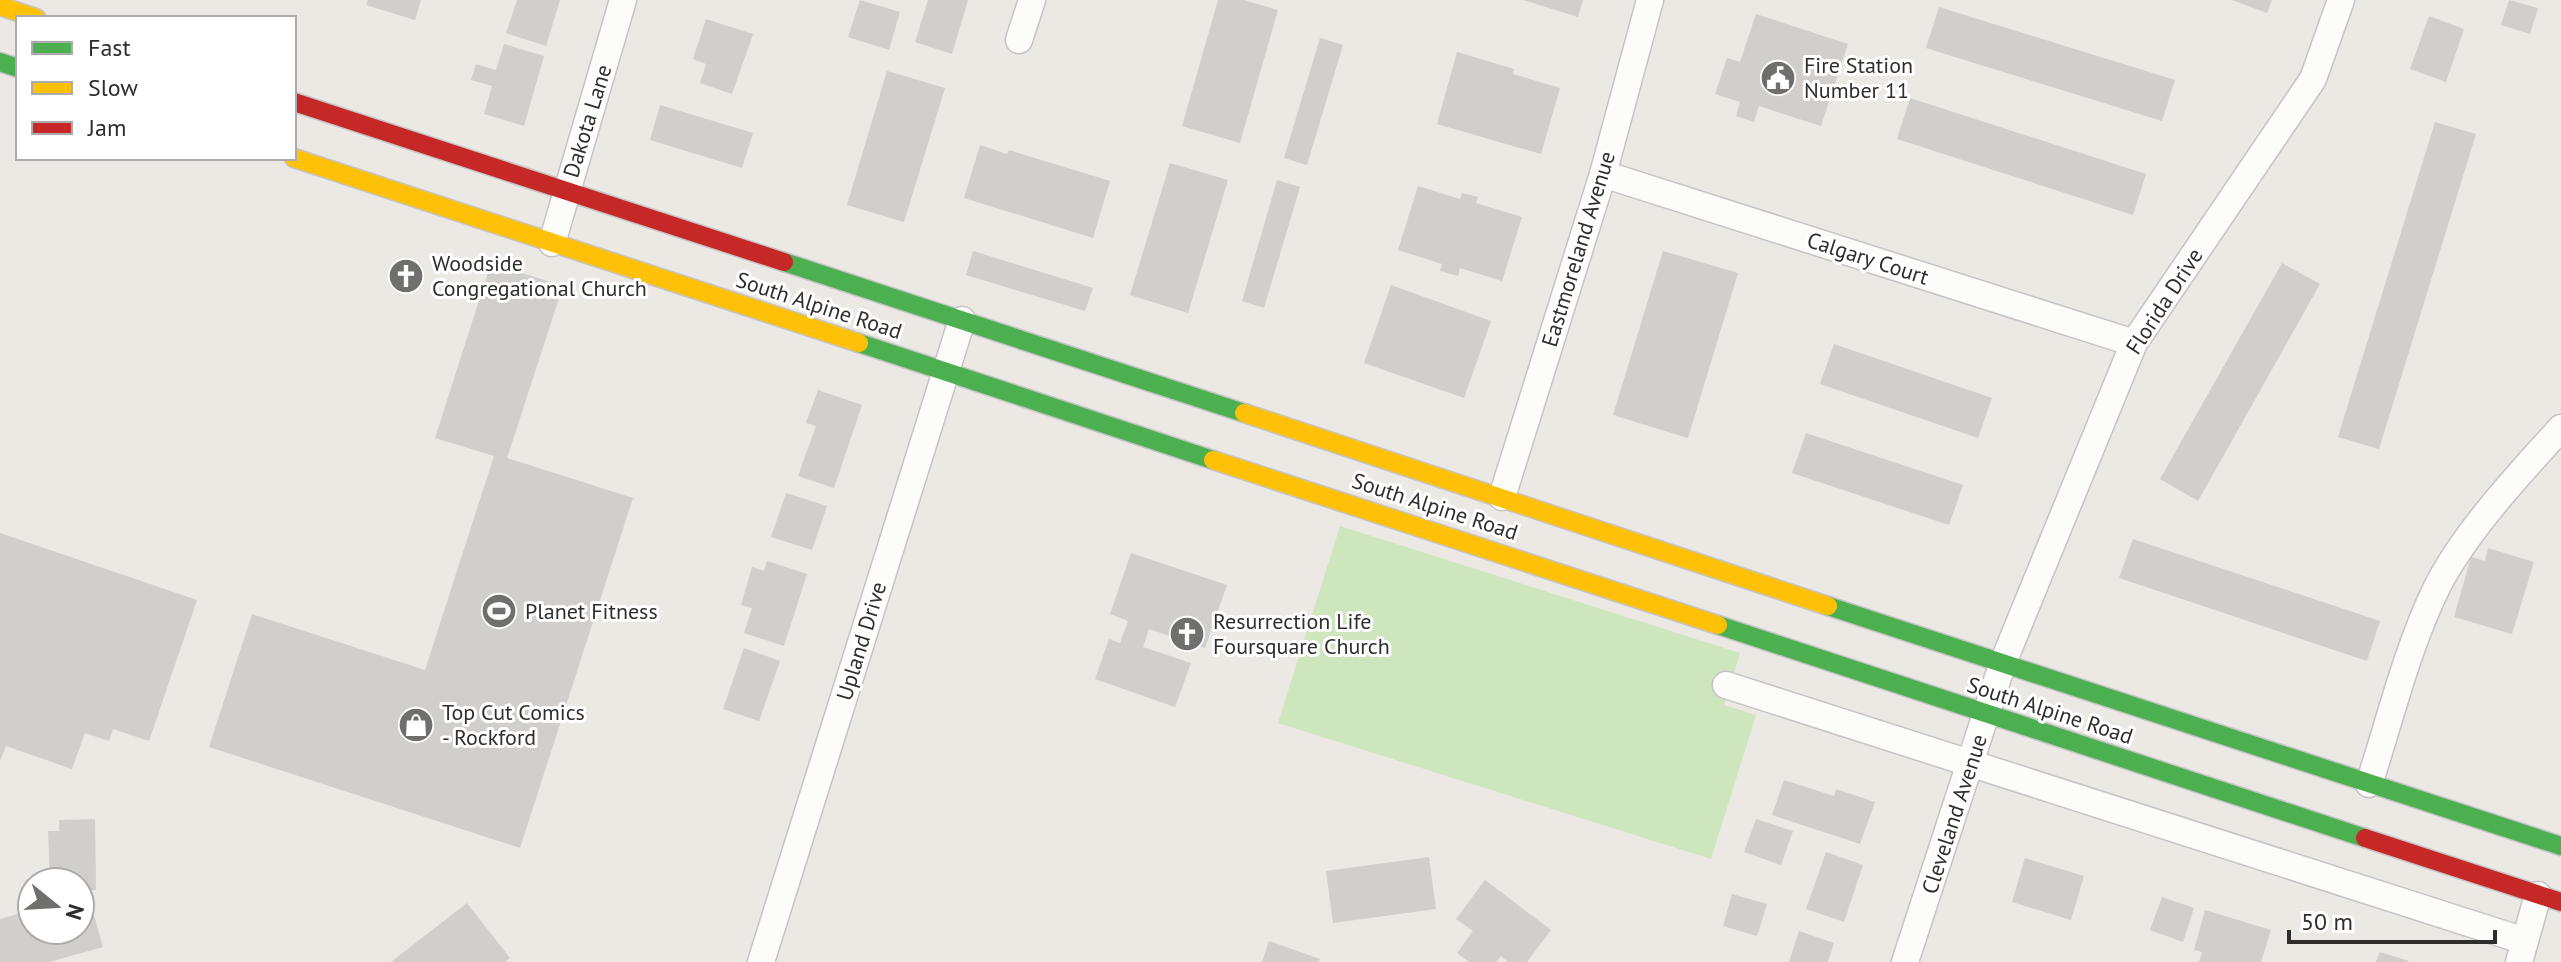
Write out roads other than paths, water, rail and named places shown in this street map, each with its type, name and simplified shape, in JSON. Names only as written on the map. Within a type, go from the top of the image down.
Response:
[{"type":"main road","points":[[0,6],[30,16]]},
{"type":"main road","name":"South Alpine Road","points":[[296,103],[2561,846]]},
{"type":"main road","name":"South Alpine Road","points":[[296,159],[2550,899]]},
{"type":"street","name":"Dakota Lane","points":[[552,243],[623,0]]},
{"type":"street","points":[[1019,40],[1032,0]]},
{"type":"street","name":"Eastmoreland Avenue","points":[[1502,497],[1603,174],[1650,0]]},
{"type":"street","name":"Florida Drive","points":[[2002,665],[2134,343],[2313,79],[2341,0]]},
{"type":"street","name":"Calgary Court","points":[[1603,174],[2134,343]]},
{"type":"street","name":"Upland Drive","points":[[761,962],[962,320]]},
{"type":"street","points":[[2369,784],[2425,613],[2439,584],[2466,541],[2517,476],[2554,436]]},
{"type":"street","name":"Cleveland Avenue","points":[[1905,962],[2002,665]]},
{"type":"street","points":[[1726,685],[1970,763],[2522,952],[2550,899]]},
{"type":"place","name":"Fire Station Number 11","points":[[1778,78]]},
{"type":"place","name":"Woodside Congregational Church","points":[[406,276]]},
{"type":"place","name":"Planet Fitness","points":[[499,611]]},
{"type":"place","name":"Resurrection Life Foursquare Church","points":[[1187,634]]},
{"type":"place","name":"Top Cut Comics - Rockford","points":[[416,725]]}]
